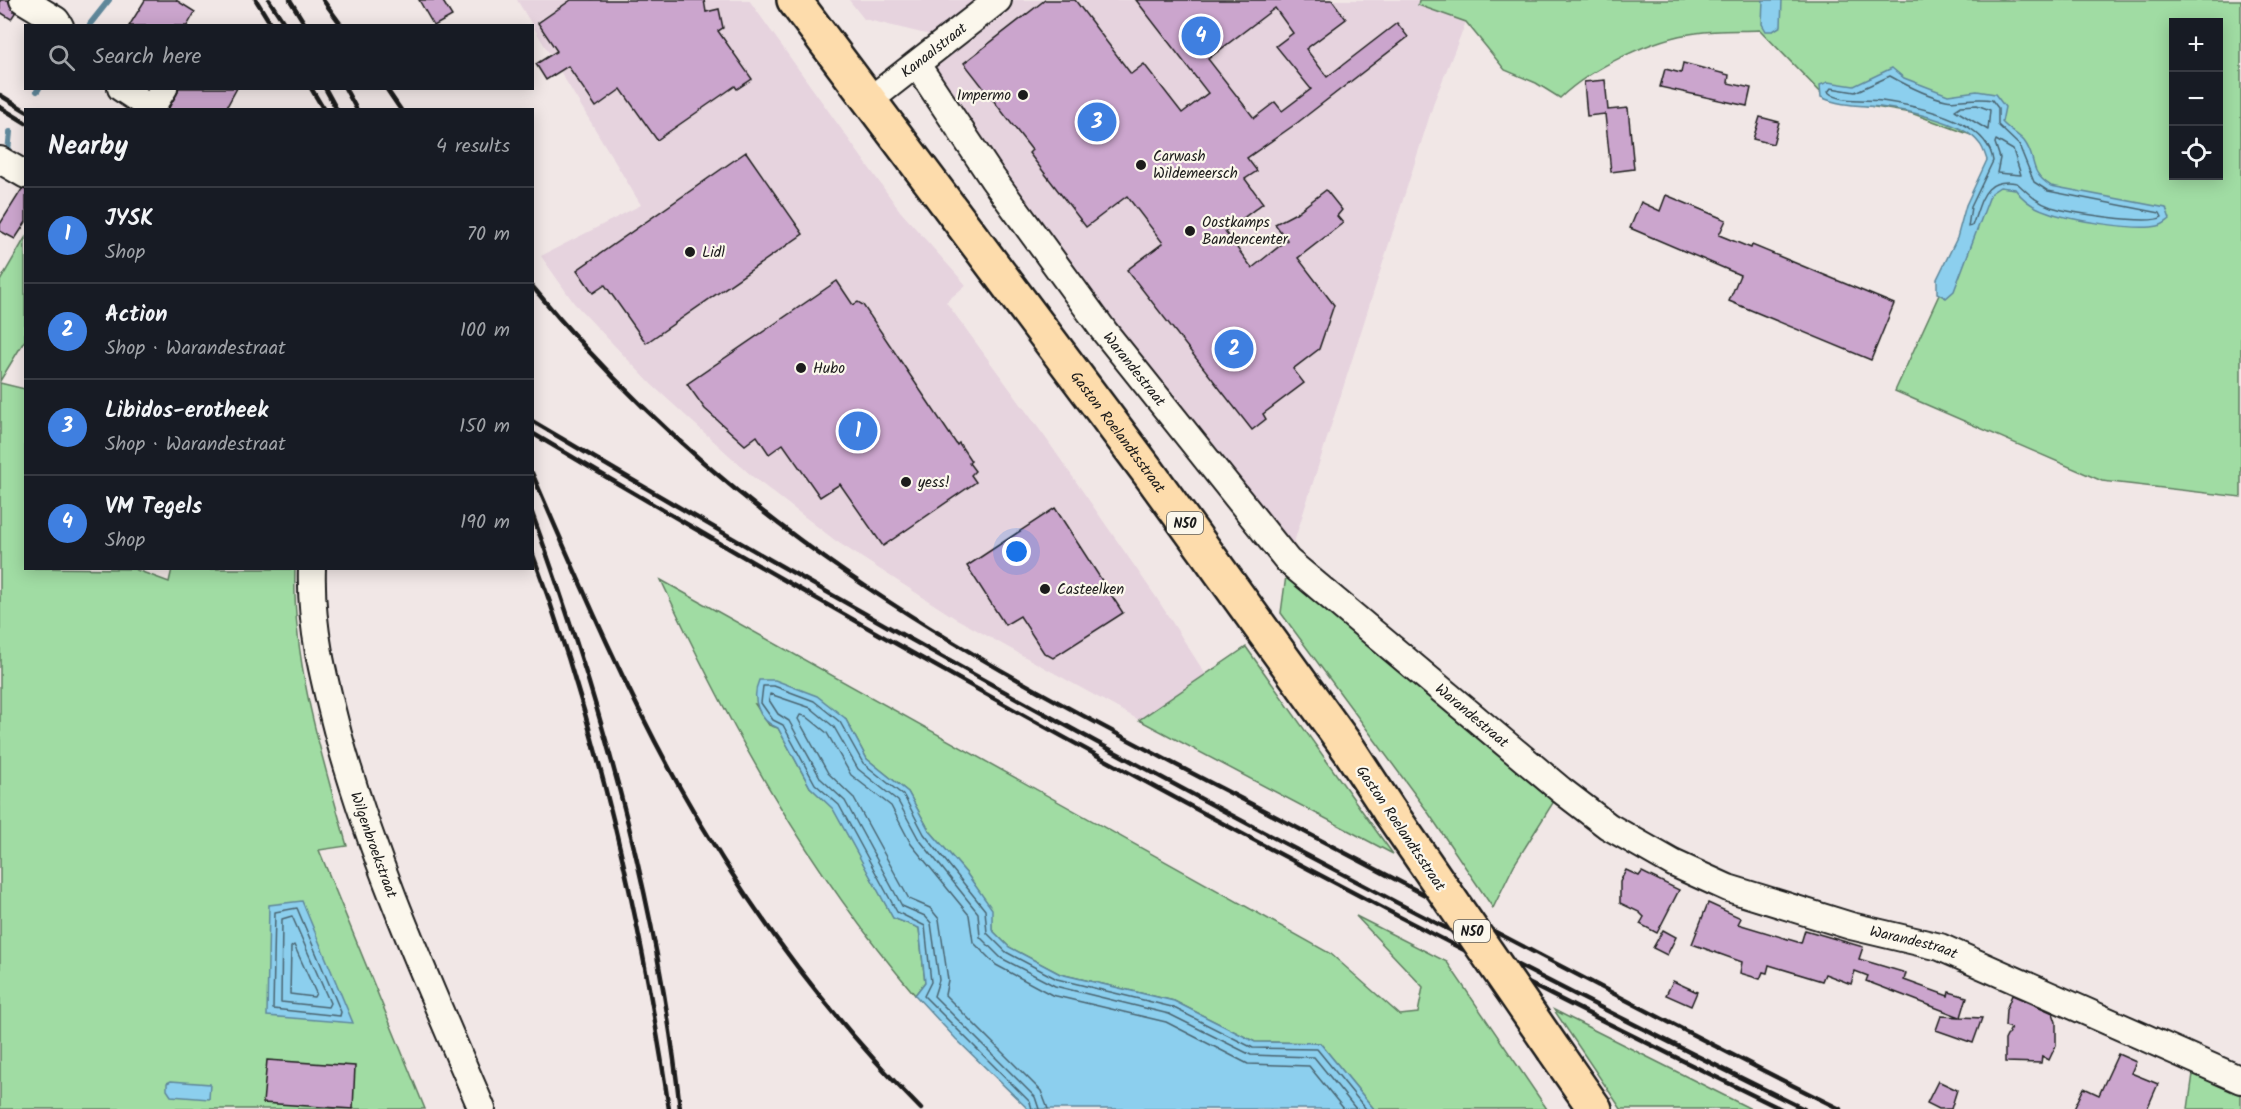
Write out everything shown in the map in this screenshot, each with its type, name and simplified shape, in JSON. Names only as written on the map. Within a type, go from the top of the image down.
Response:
[{"type":"main road","name":"Gaston Roelandtsstraat","points":[[794,0],[1149,472],[1350,752],[1595,1109]]},
{"type":"street","points":[[23,0],[57,14]]},
{"type":"street","name":"Kanaalstraat","points":[[870,100],[998,0]]},
{"type":"street","name":"Warandestraat","points":[[917,65],[993,179],[1104,331],[1288,561],[1531,767],[1599,819],[1673,863],[1728,888],[1851,926],[1940,947],[2241,1080]]},
{"type":"street","points":[[126,90],[156,102]]},
{"type":"street","points":[[1,160],[24,174]]},
{"type":"street","name":"Wilgenbroekstraat","points":[[312,570],[314,634],[332,712],[368,835],[389,894],[482,1109]]},
{"type":"shaded area","points":[[517,0],[749,0],[900,211],[966,285],[946,302],[1045,437],[1156,597],[1206,675],[1139,720],[955,618],[836,541],[753,477],[651,384],[574,303],[541,256],[641,205],[534,28],[534,24],[532,24]]},
{"type":"shaded area","points":[[849,0],[1419,0],[1418,5],[1466,22],[1435,99],[1288,561],[928,67],[930,35],[864,19]]},
{"type":"green space","points":[[1419,0],[2241,0],[2241,497],[2102,481],[1895,391],[1997,168],[1991,150],[1971,135],[1911,113],[1827,99],[1760,30],[1704,32],[1661,41],[1605,66],[1560,98],[1536,83],[1505,70],[1466,22],[1418,5]]},
{"type":"green space","points":[[24,240],[24,342],[0,381],[0,281]]},
{"type":"green space","points":[[0,383],[24,389],[24,570],[137,570],[169,582],[172,570],[295,570],[298,639],[310,709],[347,846],[319,850],[425,1109],[0,1109]]},
{"type":"green space","points":[[1288,561],[1561,790],[1514,865],[1493,908],[1425,808],[1281,613]]},
{"type":"green space","points":[[661,580],[1331,954],[1400,1015],[1418,1013],[1423,987],[1356,916],[1447,962],[1547,1109],[1374,1109],[1320,1043],[1255,1042],[1174,1001],[1060,974],[1009,947],[992,930],[991,909],[967,874],[929,830],[908,792],[867,759],[845,718],[755,704],[769,725],[778,728],[810,787],[833,808],[893,918],[919,928],[925,982],[915,995],[839,897],[805,847],[715,691]]},
{"type":"green space","points":[[1246,647],[1377,832],[1393,854],[1139,720]]},
{"type":"green space","points":[[1554,1010],[1751,1109],[1621,1109]]},
{"type":"green space","points":[[2195,1060],[2241,1080],[2241,1109],[2188,1109]]},
{"type":"water","points":[[1763,0],[1782,0],[1781,26],[1773,31],[1766,31],[1762,24]]},
{"type":"water","points":[[1892,68],[1904,78],[1948,95],[1977,91],[1995,94],[2005,107],[2002,122],[2024,141],[2039,175],[2051,186],[2166,208],[2170,219],[2160,226],[2148,227],[2119,226],[2087,221],[2043,210],[2029,203],[2015,189],[2000,187],[1991,193],[1954,291],[1946,298],[1937,293],[1937,279],[1957,238],[1966,205],[1987,160],[1982,146],[1961,129],[1933,118],[1891,109],[1842,104],[1821,97],[1820,85],[1828,82],[1854,86]]},
{"type":"water","points":[[759,680],[775,680],[817,696],[845,718],[867,759],[908,792],[929,830],[967,874],[992,909],[992,930],[1009,947],[1060,974],[1174,1001],[1255,1042],[1320,1043],[1374,1109],[1028,1109],[956,1039],[915,995],[925,982],[919,928],[893,918],[833,809],[810,787],[778,728],[771,725],[761,714],[756,701]]},
{"type":"water","points":[[302,901],[353,1023],[267,1016],[269,905]]},
{"type":"water","points":[[171,1081],[210,1084],[209,1099],[171,1096],[167,1090],[167,1083]]},
{"type":"building","points":[[0,0],[8,0],[15,13],[11,19],[0,12]]},
{"type":"building","points":[[145,0],[176,0],[195,12],[188,24],[130,24]]},
{"type":"building","points":[[419,0],[442,0],[452,16],[438,24],[433,24]]},
{"type":"building","points":[[571,0],[704,0],[706,12],[719,9],[723,28],[718,31],[752,79],[737,89],[735,86],[657,140],[621,89],[596,107],[568,66],[546,80],[536,64],[557,51],[538,23]]},
{"type":"building","points":[[1045,0],[1075,0],[1131,74],[1144,64],[1182,113],[1208,93],[1136,0],[1332,0],[1346,19],[1306,49],[1327,77],[1397,23],[1408,37],[1297,123],[1247,158],[1257,171],[1245,179],[1263,203],[1225,232],[1252,268],[1287,240],[1275,224],[1296,213],[1326,190],[1342,210],[1337,216],[1343,223],[1298,258],[1334,305],[1319,349],[1293,369],[1304,383],[1263,414],[1266,419],[1252,430],[1127,270],[1163,243],[1127,196],[1086,227],[1029,153],[1032,150],[964,63]],"holes":[[[1275,8],[1293,33],[1276,46],[1311,89],[1282,111],[1275,102],[1254,118],[1208,59]]]},
{"type":"building","points":[[1683,63],[1729,75],[1728,83],[1751,88],[1747,106],[1660,87],[1665,69],[1681,73]]},
{"type":"building","points":[[1605,80],[1608,110],[1628,108],[1634,169],[1611,172],[1605,114],[1587,116],[1584,82]]},
{"type":"building","points":[[178,90],[236,90],[226,108],[169,108]]},
{"type":"building","points":[[1760,117],[1779,122],[1773,144],[1753,139]]},
{"type":"building","name":"Lidl","points":[[746,152],[803,234],[646,343],[605,285],[593,293],[577,270]]},
{"type":"building","points":[[22,189],[24,190],[24,225],[15,239],[0,231],[0,224]]},
{"type":"building","points":[[1666,195],[1726,220],[1719,235],[1751,248],[1752,245],[1894,304],[1871,360],[1729,301],[1740,275],[1630,228],[1641,202],[1660,211]]},
{"type":"building","points":[[837,281],[853,305],[858,302],[863,305],[957,445],[959,443],[975,471],[971,475],[976,482],[883,546],[840,484],[820,497],[783,444],[769,454],[757,436],[745,445],[705,409],[687,384]]},
{"type":"building","name":"Casteelken","points":[[1055,508],[1123,613],[1053,658],[1044,653],[1020,616],[1005,625],[967,566]]},
{"type":"building","points":[[1626,870],[1639,876],[1642,872],[1679,890],[1657,933],[1640,924],[1644,917],[1639,912],[1620,903],[1620,882]]},
{"type":"building","points":[[1708,903],[1741,918],[1738,924],[1801,943],[1805,930],[1863,947],[1859,959],[1906,973],[1904,980],[1948,996],[1949,992],[1967,997],[1961,1017],[1982,1018],[1973,1043],[1936,1030],[1941,1016],[1960,1017],[1866,981],[1868,976],[1855,971],[1851,984],[1825,974],[1822,981],[1769,965],[1767,973],[1763,972],[1760,979],[1740,973],[1742,962],[1692,944]]},
{"type":"building","points":[[1663,930],[1676,937],[1667,955],[1653,948]]},
{"type":"building","points":[[1673,981],[1697,992],[1691,1006],[1666,995]]},
{"type":"building","points":[[2012,995],[2053,1013],[2056,1022],[2056,1045],[2049,1060],[2042,1056],[2041,1063],[2005,1062],[2005,1040],[2011,1028],[2005,1026],[2006,1010]]},
{"type":"building","points":[[2118,1054],[2136,1062],[2131,1073],[2158,1084],[2147,1109],[2074,1109],[2084,1088],[2099,1095]]},
{"type":"building","points":[[267,1060],[355,1066],[353,1109],[263,1103]]},
{"type":"building","points":[[1938,1081],[1957,1090],[1951,1109],[1939,1109],[1927,1103]]},
{"type":"waterway","points":[[90,24],[109,0]]},
{"type":"waterway","points":[[8,152],[10,132]]},
{"type":"railway","points":[[256,0],[271,24]]},
{"type":"railway","points":[[269,0],[285,24]]},
{"type":"railway","points":[[290,0],[305,24]]},
{"type":"railway","points":[[323,0],[341,24]]},
{"type":"railway","points":[[312,90],[323,108]]},
{"type":"railway","points":[[326,90],[336,108]]},
{"type":"railway","points":[[346,90],[356,108]]},
{"type":"railway","points":[[387,90],[400,108]]},
{"type":"railway","points":[[0,95],[24,110]]},
{"type":"railway","points":[[0,107],[24,122]]},
{"type":"railway","points":[[534,288],[603,367],[680,442],[805,544],[903,611],[959,646],[1131,741],[1639,1007],[1840,1109]]},
{"type":"railway","points":[[534,422],[845,602],[1161,777],[1481,946],[1804,1109]]},
{"type":"railway","points":[[534,434],[839,612],[1150,784],[1464,950],[1781,1109]]},
{"type":"railway","points":[[534,478],[620,671],[658,748],[704,830],[760,915],[820,996],[852,1035],[921,1109]]},
{"type":"railway","points":[[534,519],[582,658],[624,806],[657,957],[680,1109]]},
{"type":"railway","points":[[534,558],[578,689],[615,827],[645,967],[669,1109]]},
{"type":"place","name":"VM Tegels","points":[[1201,36]]},
{"type":"place","name":"Impermo","points":[[1023,95]]},
{"type":"place","name":"Libidos-erotheek","points":[[1097,122]]},
{"type":"place","name":"Carwash Wildemeersch","points":[[1141,165]]},
{"type":"place","name":"Oostkamps Bandencenter","points":[[1190,231]]},
{"type":"place","name":"Lidl","points":[[690,252]]},
{"type":"place","name":"Action","points":[[1234,349]]},
{"type":"place","name":"Hubo","points":[[801,368]]},
{"type":"place","name":"JYSK","points":[[858,431]]},
{"type":"place","name":"yess!","points":[[906,482]]},
{"type":"place","name":"Casteelken","points":[[1045,589]]}]
